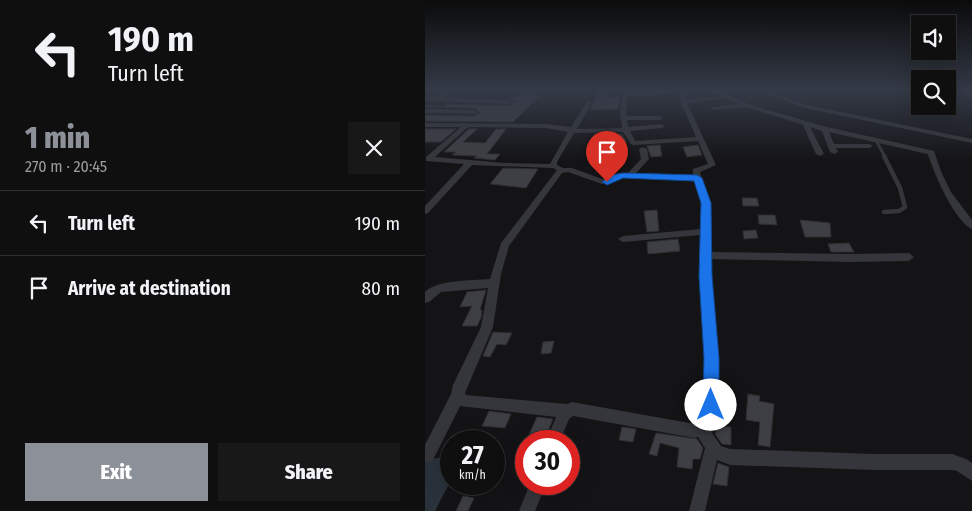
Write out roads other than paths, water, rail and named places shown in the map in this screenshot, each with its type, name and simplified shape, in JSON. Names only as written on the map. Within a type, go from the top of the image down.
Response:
[{"type":"street","points":[[559,168],[553,162],[582,114]]},
{"type":"street","points":[[623,114],[626,129],[633,143],[701,139]]},
{"type":"street","points":[[457,395],[463,401],[567,411],[572,409],[695,431],[707,427],[711,420],[711,358],[705,255],[706,203],[696,171],[712,165],[691,114]]},
{"type":"street","points":[[777,114],[821,128],[931,154],[936,173],[953,204],[972,226]]},
{"type":"street","points":[[842,114],[972,141]]},
{"type":"street","points":[[623,118],[660,118]]},
{"type":"street","points":[[782,122],[805,123]]},
{"type":"street","points":[[805,123],[820,154]]},
{"type":"street","points":[[425,125],[546,126],[571,130],[662,126]]},
{"type":"street","points":[[466,126],[429,159],[559,168],[602,182],[607,182],[618,176],[697,178]]},
{"type":"street","points":[[821,128],[825,130],[833,150],[869,146]]},
{"type":"street","points":[[629,176],[645,160],[643,149]]},
{"type":"street","points":[[425,211],[470,162]]},
{"type":"street","points":[[428,455],[487,328],[501,252],[508,237],[559,168]]},
{"type":"street","points":[[623,239],[705,232]]},
{"type":"street","points":[[705,255],[850,258],[909,257]]},
{"type":"street","points":[[425,299],[433,290],[439,288],[495,283]]},
{"type":"street","points":[[557,430],[567,411]]},
{"type":"street","points":[[702,430],[712,448],[721,455],[730,457],[874,462],[953,462],[961,464],[972,473]]},
{"type":"street","points":[[697,511],[712,448]]},
{"type":"street","points":[[527,511],[534,495]]},
{"type":"lane","points":[[877,142],[900,188],[905,207],[899,210],[884,212]]}]
